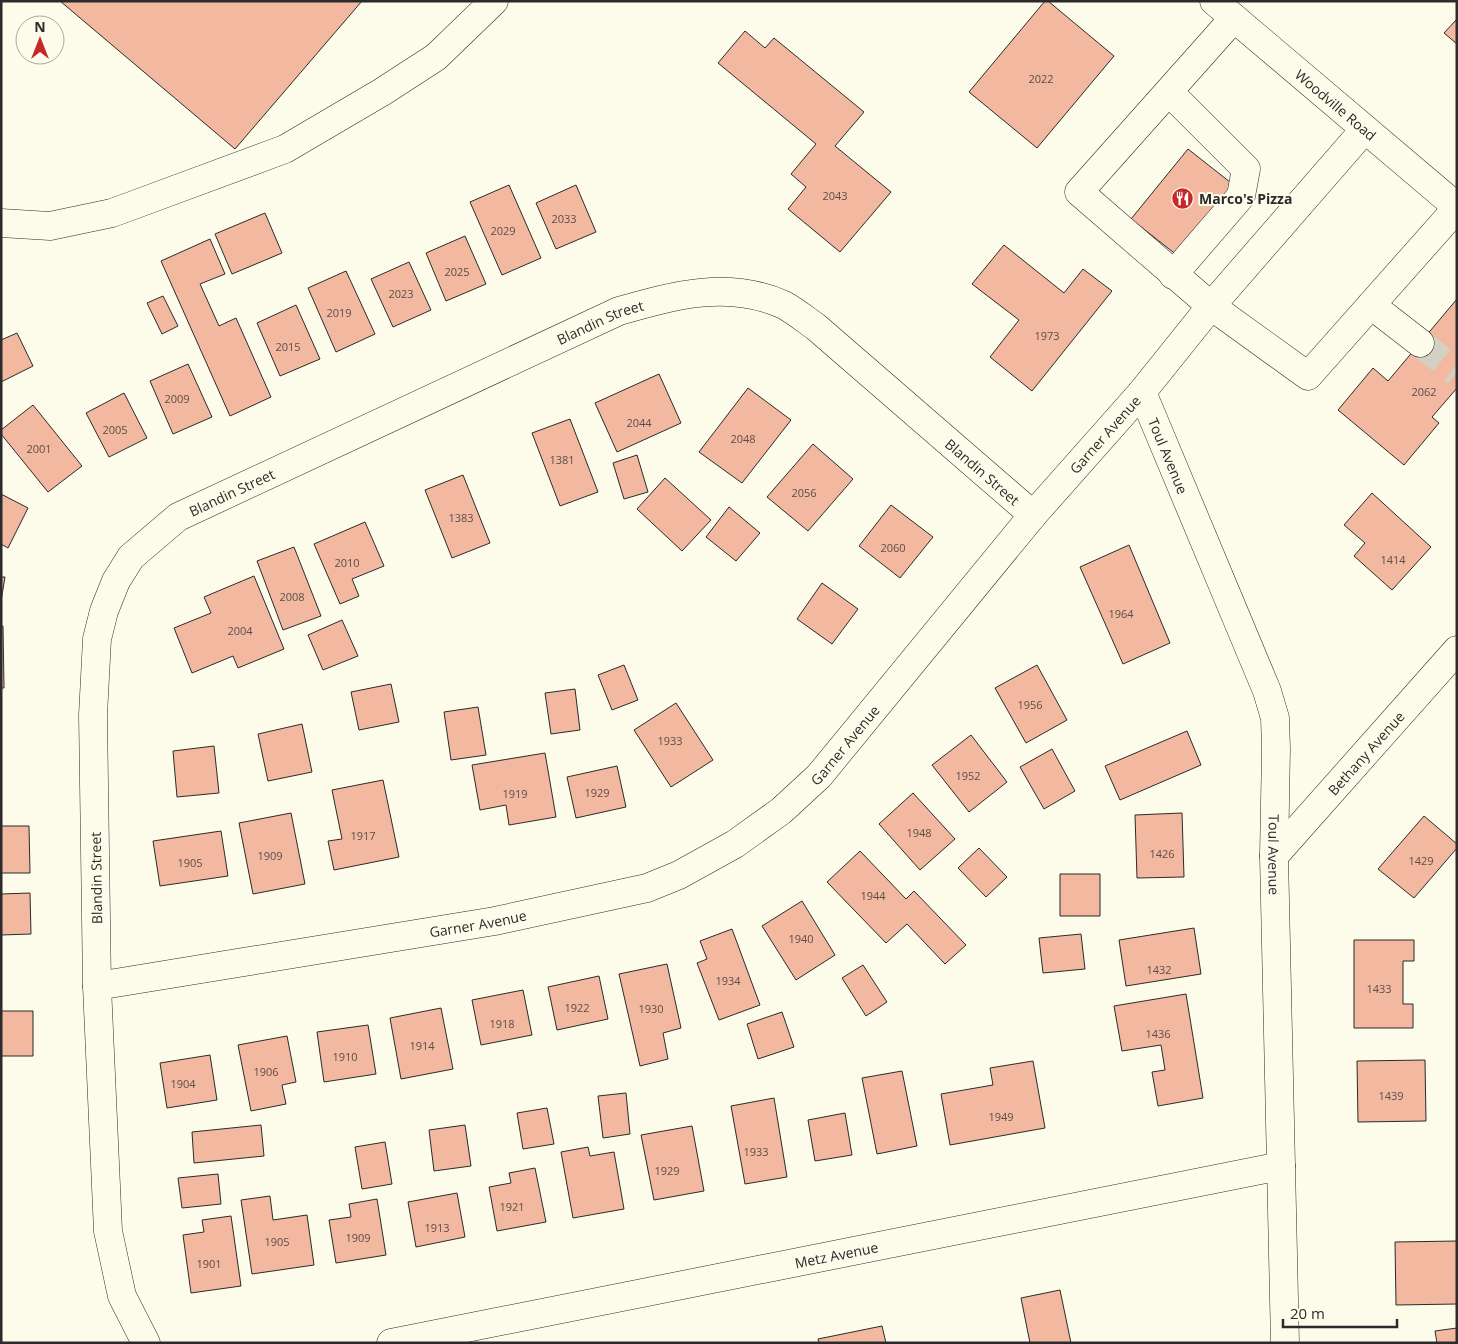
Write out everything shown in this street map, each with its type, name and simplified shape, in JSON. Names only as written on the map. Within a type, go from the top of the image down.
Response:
[{"type":"street","points":[[1,223],[50,226],[112,213],[285,149],[436,58],[494,1]]},
{"type":"street","points":[[1224,10],[1169,92],[1079,192],[1173,275],[1211,306],[1308,376],[1457,208]]},
{"type":"street","name":"Woodville Road","points":[[1224,10],[1457,208]]},
{"type":"street","points":[[1169,92],[1246,169],[1241,196],[1173,275]]},
{"type":"street","name":"Garner Avenue","points":[[97,986],[546,911],[647,888],[679,875],[735,844],[781,811],[819,776],[1033,515],[1142,392],[1211,306],[1364,129]]},
{"type":"street","name":"Blandin Street","points":[[146,1343],[122,1296],[108,1231],[97,986],[93,715],[97,639],[104,611],[116,581],[131,557],[178,517],[620,311],[696,291],[756,294],[785,306],[816,327],[1033,515]]},
{"type":"street","points":[[1371,305],[1420,343]]},
{"type":"street","name":"Toul Avenue","points":[[1142,392],[1267,691],[1275,718],[1274,856],[1285,1343]]},
{"type":"street","name":"Bethany Avenue","points":[[1274,856],[1453,661]]},
{"type":"street","name":"Metz Avenue","points":[[391,1343],[1281,1166]]},
{"type":"building","points":[[60,1],[362,1],[235,149]]},
{"type":"building","points":[[1045,1],[1048,1],[1114,56],[1037,148],[969,92]]},
{"type":"building","points":[[1457,19],[1457,44],[1444,33]]},
{"type":"building","points":[[745,31],[765,48],[774,38],[864,112],[835,146],[891,192],[840,252],[788,209],[806,187],[791,174],[816,144],[718,63]]},
{"type":"building","points":[[1188,149],[1235,186],[1178,256],[1131,219]]},
{"type":"building","points":[[509,185],[541,258],[502,275],[470,202]]},
{"type":"building","points":[[576,185],[596,232],[556,249],[536,203]]},
{"type":"building","points":[[265,213],[282,253],[232,274],[215,234]]},
{"type":"building","points":[[465,236],[486,284],[446,301],[426,253]]},
{"type":"building","points":[[210,239],[225,274],[200,284],[219,326],[236,318],[271,397],[230,416],[161,261]]},
{"type":"building","points":[[1004,245],[1064,293],[1083,269],[1112,291],[1032,391],[990,357],[1019,320],[972,284]]},
{"type":"building","points":[[409,262],[431,310],[393,327],[371,279]]},
{"type":"building","points":[[346,271],[375,334],[336,352],[308,288]]},
{"type":"building","points":[[163,296],[178,326],[162,334],[147,303]]},
{"type":"building","points":[[1457,299],[1457,388],[1432,417],[1439,423],[1404,465],[1338,410],[1373,368],[1388,381]]},
{"type":"building","points":[[296,305],[320,359],[280,376],[257,323]]},
{"type":"building","points":[[17,333],[33,366],[1,382],[1,340]]},
{"type":"building","points":[[188,364],[212,417],[173,434],[150,381]]},
{"type":"building","points":[[659,374],[681,423],[617,452],[595,403]]},
{"type":"building","points":[[748,388],[791,420],[742,483],[699,452]]},
{"type":"building","points":[[124,393],[147,438],[109,457],[86,413]]},
{"type":"building","points":[[33,405],[82,466],[48,492],[1,434],[1,430]]},
{"type":"building","points":[[570,419],[598,492],[560,506],[532,433]]},
{"type":"building","points":[[813,444],[853,479],[808,531],[767,497]]},
{"type":"building","points":[[637,455],[648,492],[624,499],[613,463]]},
{"type":"building","points":[[463,475],[490,543],[452,558],[425,490]]},
{"type":"building","points":[[665,478],[711,520],[682,551],[637,509]]},
{"type":"building","points":[[1372,493],[1431,547],[1392,590],[1354,556],[1365,543],[1344,525]]},
{"type":"building","points":[[1,494],[28,508],[8,548],[1,544]]},
{"type":"building","points":[[891,505],[933,537],[900,578],[859,546]]},
{"type":"building","points":[[729,507],[760,533],[736,561],[706,537]]},
{"type":"building","points":[[365,522],[384,566],[352,579],[359,596],[340,604],[314,544]]},
{"type":"building","points":[[1129,545],[1170,643],[1123,664],[1080,567]]},
{"type":"building","points":[[294,547],[321,616],[283,630],[257,561]]},
{"type":"building","points":[[254,576],[284,649],[238,668],[233,656],[192,673],[174,628],[211,613],[204,597]]},
{"type":"building","points":[[1,577],[5,577],[1,601]]},
{"type":"building","points":[[822,583],[858,609],[832,644],[797,619]]},
{"type":"building","points":[[342,620],[358,656],[323,670],[308,635]]},
{"type":"building","points":[[1,626],[3,626],[4,688],[1,688]]},
{"type":"building","points":[[624,665],[638,700],[612,710],[598,675]]},
{"type":"building","points":[[1037,665],[1067,720],[1026,743],[995,688]]},
{"type":"building","points":[[391,684],[399,722],[359,730],[351,692]]},
{"type":"building","points":[[575,689],[580,730],[551,734],[545,693]]},
{"type":"building","points":[[676,703],[713,760],[671,787],[634,730]]},
{"type":"building","points":[[478,707],[486,755],[451,760],[444,712]]},
{"type":"building","points":[[302,724],[312,772],[268,781],[258,734]]},
{"type":"building","points":[[1187,731],[1201,765],[1120,800],[1105,766]]},
{"type":"building","points":[[971,735],[1007,782],[969,812],[932,765]]},
{"type":"building","points":[[214,746],[219,793],[177,797],[173,751]]},
{"type":"building","points":[[1052,749],[1075,791],[1044,809],[1020,767]]},
{"type":"building","points":[[545,753],[556,817],[509,825],[506,805],[480,810],[472,765]]},
{"type":"building","points":[[617,766],[626,807],[576,818],[567,777]]},
{"type":"building","points":[[383,780],[399,857],[334,870],[328,841],[342,839],[332,790]]},
{"type":"building","points":[[913,793],[955,839],[920,870],[879,824]]},
{"type":"building","points":[[291,813],[305,884],[253,894],[239,823]]},
{"type":"building","points":[[1182,813],[1184,877],[1137,878],[1135,815]]},
{"type":"building","points":[[1424,816],[1457,844],[1457,848],[1414,898],[1378,869]]},
{"type":"building","points":[[1,826],[29,826],[30,873],[1,873]]},
{"type":"building","points":[[221,831],[228,876],[160,886],[153,841]]},
{"type":"building","points":[[979,848],[1007,877],[986,897],[958,868]]},
{"type":"building","points":[[860,851],[906,899],[914,891],[966,945],[945,964],[907,924],[886,943],[827,882]]},
{"type":"building","points":[[1060,874],[1100,874],[1100,916],[1060,916]]},
{"type":"building","points":[[30,893],[31,934],[1,935],[1,894]]},
{"type":"building","points":[[802,901],[835,955],[796,980],[762,926]]},
{"type":"building","points":[[1194,928],[1201,974],[1126,986],[1119,940]]},
{"type":"building","points":[[732,929],[760,1005],[719,1020],[697,963],[707,959],[700,941]]},
{"type":"building","points":[[1081,934],[1085,969],[1043,973],[1039,938]]},
{"type":"building","points":[[1354,940],[1414,940],[1414,961],[1403,961],[1403,1004],[1413,1004],[1413,1028],[1354,1028]]},
{"type":"building","points":[[667,964],[681,1028],[663,1033],[668,1059],[640,1066],[619,974]]},
{"type":"building","points":[[863,965],[887,1002],[866,1016],[842,978]]},
{"type":"building","points":[[599,976],[608,1019],[557,1030],[548,987]]},
{"type":"building","points":[[523,990],[532,1035],[481,1045],[472,1000]]},
{"type":"building","points":[[1186,994],[1203,1098],[1158,1106],[1152,1072],[1165,1070],[1161,1045],[1122,1051],[1114,1006]]},
{"type":"building","points":[[441,1008],[453,1069],[401,1079],[390,1018]]},
{"type":"building","points":[[1,1011],[33,1011],[33,1056],[1,1056]]},
{"type":"building","points":[[782,1012],[794,1047],[758,1059],[747,1024]]},
{"type":"building","points":[[368,1025],[376,1074],[324,1082],[317,1032]]},
{"type":"building","points":[[287,1036],[296,1082],[282,1085],[286,1104],[251,1111],[238,1045]]},
{"type":"building","points":[[210,1055],[217,1100],[167,1108],[160,1063]]},
{"type":"building","points":[[1425,1060],[1426,1121],[1358,1122],[1357,1061]]},
{"type":"building","points":[[1033,1061],[1045,1128],[950,1145],[941,1094],[993,1085],[990,1068]]},
{"type":"building","points":[[902,1071],[917,1146],[877,1154],[862,1078]]},
{"type":"building","points":[[626,1093],[630,1134],[603,1138],[598,1096]]},
{"type":"building","points":[[774,1098],[787,1177],[745,1184],[731,1106]]},
{"type":"building","points":[[547,1108],[554,1144],[523,1149],[517,1113]]},
{"type":"building","points":[[845,1113],[852,1155],[815,1161],[808,1120]]},
{"type":"building","points":[[261,1125],[264,1156],[194,1163],[192,1132]]},
{"type":"building","points":[[465,1125],[471,1166],[434,1171],[429,1130]]},
{"type":"building","points":[[692,1126],[704,1191],[654,1200],[641,1135]]},
{"type":"building","points":[[385,1142],[392,1184],[362,1189],[355,1147]]},
{"type":"building","points":[[588,1147],[590,1156],[614,1152],[624,1209],[573,1218],[561,1152]]},
{"type":"building","points":[[535,1168],[546,1222],[497,1231],[489,1187],[511,1183],[509,1173]]},
{"type":"building","points":[[218,1174],[221,1204],[182,1208],[178,1178]]},
{"type":"building","points":[[457,1193],[465,1237],[416,1247],[408,1202]]},
{"type":"building","points":[[270,1196],[273,1220],[307,1215],[314,1265],[252,1274],[241,1200]]},
{"type":"building","points":[[377,1199],[386,1255],[336,1263],[329,1220],[351,1217],[349,1204]]},
{"type":"building","points":[[231,1216],[241,1286],[191,1293],[183,1235],[204,1232],[202,1220]]},
{"type":"building","points":[[1457,1241],[1457,1304],[1396,1305],[1395,1242]]},
{"type":"building","points":[[1060,1290],[1071,1343],[1030,1343],[1021,1298]]},
{"type":"building","points":[[882,1326],[886,1343],[819,1343],[818,1339]]},
{"type":"building","points":[[1457,1328],[1457,1343],[1437,1343],[1435,1331]]},
{"type":"tunnel","points":[[1420,343],[1457,372]]},
{"type":"place","name":"Marco's Pizza","points":[[1183,198]]}]
